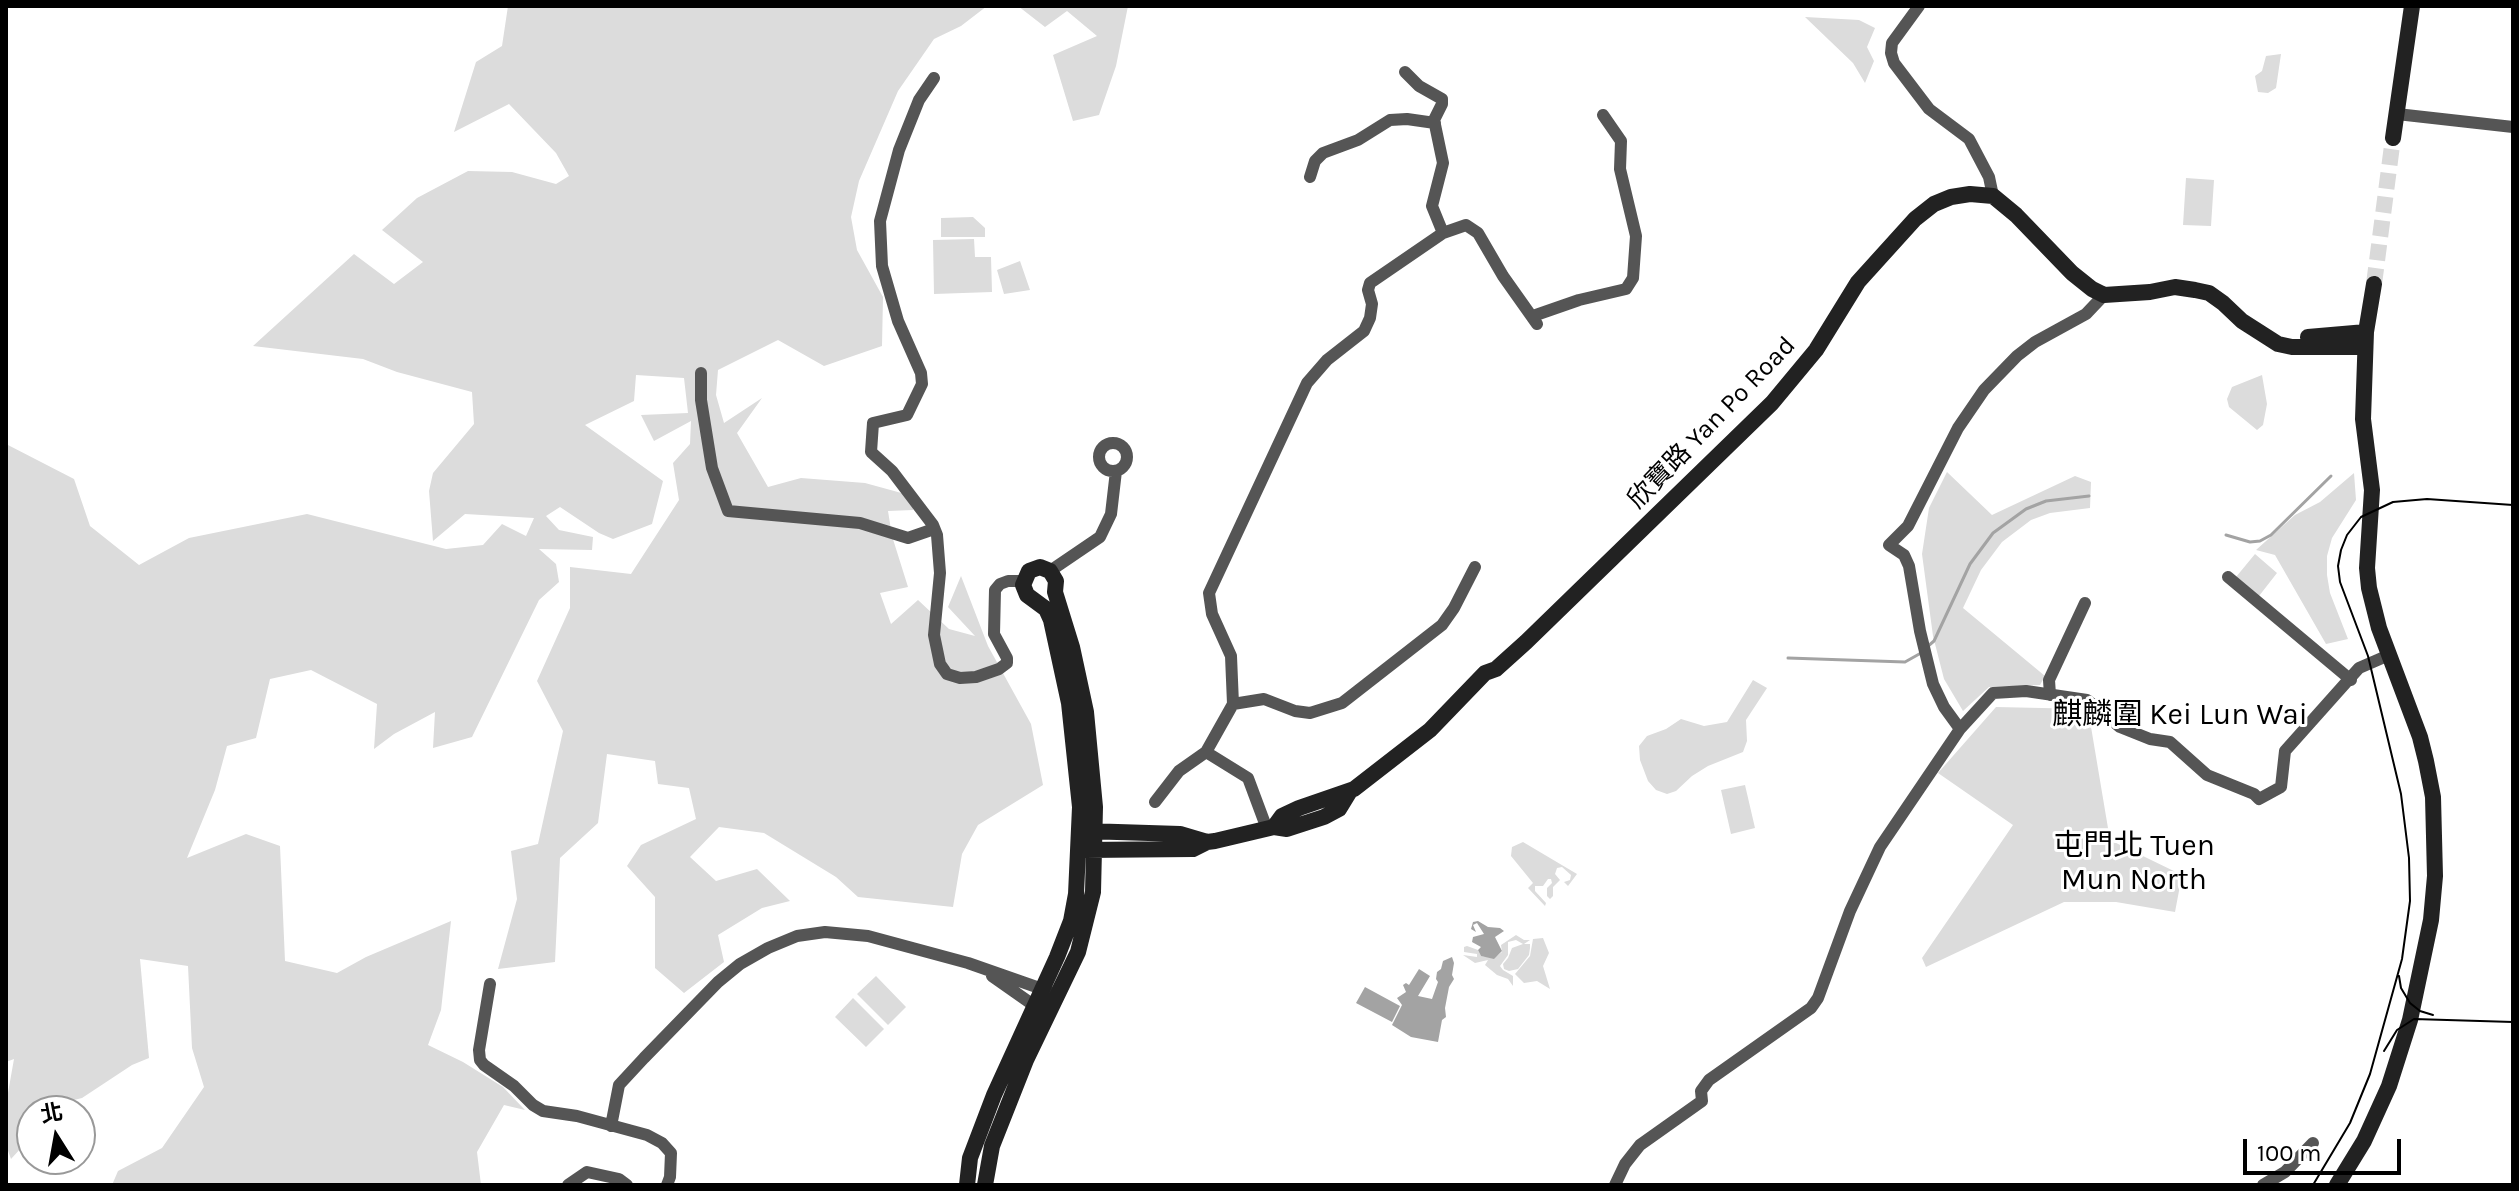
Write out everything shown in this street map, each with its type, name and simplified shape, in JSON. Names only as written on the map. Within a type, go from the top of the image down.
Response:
[{"type":"street","points":[[1919,6],[1892,43],[1894,63],[1929,109],[1969,139],[1989,177],[1993,196],[2016,215],[2072,273],[2104,295],[2175,287],[2209,293],[2242,321],[2278,344],[2292,347],[2366,339]]},
{"type":"street","points":[[2393,138],[2412,6]]},
{"type":"street","points":[[1405,72],[1419,86],[1442,99],[1435,123],[1443,163],[1432,206],[1443,233]]},
{"type":"street","points":[[934,78],[919,100],[899,150],[880,221],[882,266],[898,321],[921,373],[922,384],[907,415],[876,421],[871,430],[871,452],[892,471],[934,529],[939,546],[940,573],[934,635],[940,664],[947,674],[960,678],[976,677],[1007,663],[994,634],[995,590],[1008,581],[1023,581]]},
{"type":"street","points":[[2397,114],[2513,127]]},
{"type":"street","points":[[1155,802],[1179,771],[1206,752],[1233,704],[1231,656],[1212,614],[1211,588],[1307,383],[1327,360],[1364,331],[1372,304],[1368,290],[1370,283],[1443,233],[1466,225],[1472,227],[1535,320],[1579,300],[1626,289],[1633,278],[1636,236],[1620,169],[1621,141],[1603,115]]},
{"type":"street","points":[[1310,177],[1315,161],[1323,153],[1358,140],[1390,120],[1435,123]]},
{"type":"street","name":"欣寶路 Yan Po Road","points":[[1087,850],[1193,849],[1207,842],[1270,828],[1287,829],[1339,809],[1350,791],[1430,730],[1473,688],[1483,689],[1493,681],[1496,669],[1772,403],[1816,350],[1858,282],[1915,219],[1934,204],[1951,197],[1970,194],[1993,196]]},
{"type":"street","points":[[2337,1185],[2364,1141],[2389,1086],[2412,1011],[2431,920],[2436,847],[2433,797],[2420,737],[2389,655],[2369,588],[2367,568],[2372,490],[2363,419],[2366,339],[2374,284]]},
{"type":"street","points":[[1960,729],[1944,707],[1933,684],[1909,566],[1904,555],[1889,545],[1908,526],[1958,428],[1984,390],[2017,356],[2035,342],[2086,314],[2104,295]]},
{"type":"street","points":[[701,373],[701,400],[712,468],[728,511],[860,523],[908,538],[934,529]]},
{"type":"street","points":[[1088,832],[1051,620],[1046,609],[1024,591],[1023,581],[1034,568],[1050,571],[1100,537],[1111,514],[1116,471]]},
{"type":"street","points":[[1233,704],[1264,699],[1310,713],[1342,703],[1442,625],[1475,567]]},
{"type":"street","points":[[985,1185],[992,1146],[1049,992],[1071,921],[1087,850],[1093,771],[1086,712],[1070,637],[1055,592],[1056,581],[1050,571]]},
{"type":"street","points":[[2228,577],[2351,680]]},
{"type":"street","points":[[1031,599],[1047,599],[1055,592]]},
{"type":"street","points":[[2050,695],[2049,680],[2085,603]]},
{"type":"street","points":[[1615,1185],[1625,1164],[1640,1145],[1702,1101],[1701,1091],[1709,1080],[1801,1016],[1818,998],[1850,911],[1874,858],[1960,729],[1993,693],[2026,691],[2087,700],[2120,727],[2150,739],[2170,742],[2207,775],[2254,794],[2259,799],[2281,787],[2285,751],[2359,668],[2389,655]]},
{"type":"street","points":[[1206,752],[1248,778],[1270,828]]},
{"type":"street","name":"欣寶路 Yan Po Road","points":[[1088,832],[1180,834],[1207,842]]},
{"type":"street","points":[[611,1126],[619,1085],[718,982],[740,964],[797,936],[825,932],[868,936],[983,969],[1049,992]]},
{"type":"street","points":[[983,969],[1041,1009]]},
{"type":"street","points":[[490,984],[479,1050],[484,1065],[543,1111],[577,1116],[647,1135],[667,1148],[671,1153],[667,1185]]},
{"type":"street","points":[[967,1185],[970,1158],[1007,1061],[1041,1009]]},
{"type":"street","points":[[2263,1185],[2285,1172],[2313,1143]]},
{"type":"street","points":[[568,1185],[587,1172],[619,1179],[627,1185]]},
{"type":"shaded area","points":[[508,6],[987,6],[961,26],[934,39],[898,91],[859,181],[851,217],[857,250],[883,297],[882,346],[824,366],[778,340],[718,370],[716,395],[724,423],[762,398],[737,433],[768,487],[801,478],[865,483],[916,497],[913,510],[888,511],[892,536],[908,587],[880,593],[891,624],[918,600],[949,629],[975,636],[948,607],[961,576],[988,646],[1031,724],[1043,785],[978,825],[962,854],[953,907],[858,897],[836,877],[764,833],[719,827],[690,857],[716,881],[757,869],[790,901],[762,908],[718,935],[724,962],[684,993],[655,968],[655,897],[627,866],[641,845],[696,819],[689,788],[658,784],[655,761],[607,754],[598,823],[560,858],[555,962],[498,969],[517,899],[511,851],[538,844],[563,731],[537,681],[570,608],[570,567],[631,574],[679,500],[673,463],[690,444],[691,421],[654,441],[641,415],[688,413],[684,378],[636,375],[634,401],[585,425],[663,481],[652,524],[613,539],[560,507],[546,516],[559,530],[593,537],[592,550],[539,549],[556,564],[559,582],[539,600],[472,737],[433,748],[435,712],[394,734],[374,749],[377,704],[311,670],[270,679],[256,738],[227,746],[215,790],[187,858],[246,834],[280,846],[285,961],[337,973],[366,957],[451,921],[441,1010],[428,1045],[503,1087],[525,1110],[504,1105],[477,1152],[481,1185],[112,1185],[118,1171],[162,1148],[204,1087],[192,1048],[188,966],[140,959],[149,1058],[132,1065],[87,1095],[16,1095],[16,1154],[11,1159],[6,1145],[6,1104],[14,1059],[6,1062],[6,444],[74,479],[90,526],[139,565],[189,538],[307,514],[446,549],[483,545],[502,524],[526,536],[534,518],[465,514],[433,541],[429,491],[433,473],[474,424],[472,392],[397,372],[363,359],[253,346],[354,254],[394,284],[423,262],[382,230],[417,198],[468,171],[512,172],[556,184],[569,176],[556,153],[509,104],[454,132],[476,62],[502,46]]},
{"type":"shaded area","points":[[1018,6],[1128,6],[1116,66],[1099,115],[1073,121],[1053,55],[1097,36],[1067,11],[1045,27]]},
{"type":"shaded area","points":[[1805,17],[1859,20],[1875,28],[1867,47],[1874,61],[1865,83],[1853,63]]},
{"type":"shaded area","points":[[2281,54],[2276,88],[2268,93],[2258,92],[2255,76],[2262,71],[2266,56]]},
{"type":"shaded area","points":[[2186,178],[2214,180],[2211,226],[2183,225]]},
{"type":"shaded area","points":[[973,217],[985,228],[985,237],[941,237],[941,218]]},
{"type":"shaded area","points":[[974,239],[975,257],[991,257],[992,292],[934,294],[933,240]]},
{"type":"shaded area","points":[[1020,261],[1030,290],[1004,294],[997,270]]},
{"type":"shaded area","points":[[2262,375],[2267,404],[2263,425],[2257,430],[2229,407],[2227,399],[2232,387]]},
{"type":"shaded area","points":[[1947,472],[1992,515],[2075,476],[2091,482],[2090,508],[2050,513],[2031,520],[2002,542],[1981,570],[1963,608],[2045,676],[2040,685],[1989,687],[1963,711],[1944,679],[1933,636],[1922,554],[1929,508]]},
{"type":"shaded area","points":[[2354,473],[2356,500],[2332,538],[2327,556],[2330,593],[2348,639],[2326,644],[2275,555],[2256,550],[2295,515],[2320,502]]},
{"type":"shaded area","points":[[2255,554],[2277,573],[2259,596],[2236,577]]},
{"type":"shaded area","points":[[1753,680],[1767,688],[1746,720],[1747,741],[1743,752],[1708,766],[1676,791],[1667,794],[1656,790],[1648,781],[1640,760],[1639,746],[1647,736],[1681,719],[1704,726],[1727,722]]},
{"type":"shaded area","points":[[1996,707],[2088,709],[2110,840],[2182,875],[2175,912],[2116,902],[2064,902],[1926,967],[1922,958],[2013,825],[1938,773]]},
{"type":"shaded area","points":[[1745,785],[1755,828],[1731,834],[1721,790]]},
{"type":"shaded area","points":[[1523,842],[1577,874],[1568,886],[1564,882],[1570,880],[1571,875],[1562,867],[1557,868],[1555,874],[1560,880],[1553,887],[1550,899],[1547,888],[1552,883],[1551,879],[1543,886],[1535,886],[1545,906],[1528,888],[1533,883],[1511,856],[1512,847]]},
{"type":"shaded area","points":[[1478,921],[1504,931],[1495,937],[1502,951],[1494,959],[1481,956],[1478,950],[1481,947],[1472,942],[1473,937],[1484,934],[1477,923],[1473,925],[1476,932],[1471,929],[1473,922]]},
{"type":"shaded area","points":[[1516,935],[1530,940],[1524,944],[1530,944],[1530,948],[1529,955],[1518,969],[1509,971],[1504,969],[1503,964],[1512,948],[1523,944],[1516,940],[1508,942],[1508,955],[1500,966],[1513,976],[1513,986],[1508,979],[1485,965],[1488,960],[1475,963],[1463,955],[1477,957],[1477,954],[1464,952],[1467,946],[1478,950],[1481,956],[1494,958],[1502,952],[1501,945]]},
{"type":"shaded area","points":[[1543,938],[1549,953],[1543,966],[1550,989],[1537,981],[1524,983],[1515,974],[1530,956],[1533,939]]},
{"type":"shaded area","points":[[1452,957],[1454,979],[1449,987],[1446,1017],[1442,1020],[1438,1042],[1411,1037],[1392,1025],[1402,1005],[1397,998],[1406,992],[1403,985],[1409,985],[1419,969],[1430,976],[1418,996],[1432,999],[1438,982],[1437,972],[1443,961]]},
{"type":"shaded area","points":[[876,976],[906,1007],[888,1025],[857,994]]},
{"type":"shaded area","points":[[1365,987],[1400,1006],[1392,1022],[1356,1003]]},
{"type":"shaded area","points":[[853,998],[884,1029],[866,1047],[835,1017]]},
{"type":"waterway","points":[[2226,535],[2250,542],[2271,535],[2331,476]]},
{"type":"waterway","points":[[1927,647],[1934,641],[1970,564],[1993,533],[2026,509],[2046,501],[2089,496]]},
{"type":"waterway","points":[[1788,658],[1905,662],[1921,653]]},
{"type":"tunnel","points":[[2374,284],[2393,138]]},
{"type":"tram line","points":[[2313,1185],[2350,1123],[2370,1074],[2402,959],[2410,901],[2409,858],[2401,794],[2368,656],[2340,582],[2338,566],[2341,550],[2347,535],[2361,517],[2393,502],[2427,499],[2513,505]]},
{"type":"tram line","points":[[2399,976],[2401,988],[2410,1003],[2420,1011],[2433,1015]]},
{"type":"tram line","points":[[2384,1051],[2397,1030],[2414,1019],[2513,1022]]},
{"type":"district","name":"麒麟圍 Kei Lun Wai","points":[[2180,715]]},
{"type":"district","name":"屯門北 Tuen Mun North","points":[[2134,863]]}]
